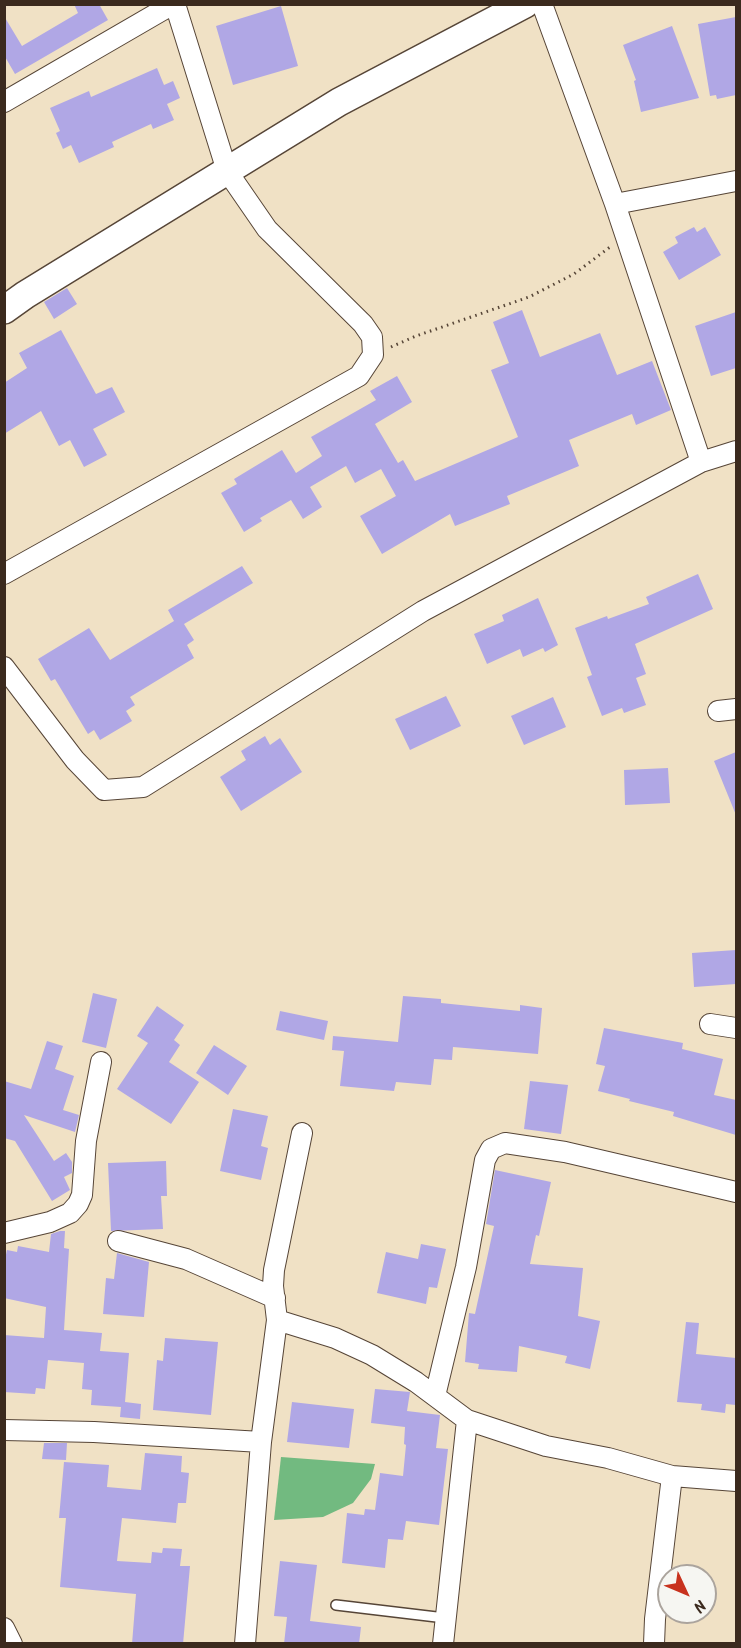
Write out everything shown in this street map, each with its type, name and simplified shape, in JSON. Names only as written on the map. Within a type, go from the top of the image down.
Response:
[{"type":"street","points":[[4,102],[174,4],[226,171],[267,229],[363,324],[372,337],[373,354],[358,376],[4,574]]},
{"type":"street","points":[[4,310],[339,102],[525,4]]},
{"type":"street","points":[[542,4],[626,235],[701,462]]},
{"type":"street","points":[[615,204],[736,181]]},
{"type":"street","points":[[4,667],[75,760],[104,790],[142,787],[423,610],[701,462],[736,451]]},
{"type":"street","points":[[710,1024],[736,1028]]},
{"type":"street","points":[[4,1233],[50,1222],[70,1213],[78,1204],[82,1195],[86,1141],[101,1062]]},
{"type":"street","points":[[244,1644],[261,1442],[277,1320],[274,1270],[302,1133]]},
{"type":"street","points":[[435,1396],[466,1267],[485,1160],[491,1149],[505,1143],[565,1152],[736,1192]]},
{"type":"street","points":[[118,1241],[186,1259],[274,1298]]},
{"type":"street","points":[[277,1320],[335,1338],[372,1355],[467,1420],[546,1446],[608,1458],[672,1476],[736,1481]]},
{"type":"street","points":[[443,1644],[467,1420]]},
{"type":"street","points":[[4,1430],[94,1432],[261,1442]]},
{"type":"street","points":[[654,1644],[672,1476]]},
{"type":"street","points":[[4,1628],[12,1644]]},
{"type":"lane","points":[[336,1605],[445,1618]]},
{"type":"path","points":[[373,354],[416,336],[529,297],[574,274],[626,235]]},
{"type":"green space","points":[[281,1457],[375,1464],[371,1479],[353,1503],[323,1517],[274,1520]]},
{"type":"building","points":[[74,4],[99,4],[108,20],[15,74],[4,55],[4,16],[22,46],[78,13]]},
{"type":"building","points":[[281,6],[298,66],[233,85],[216,26]]},
{"type":"building","points":[[736,17],[736,95],[717,99],[716,95],[710,96],[698,24]]},
{"type":"building","points":[[672,26],[699,98],[641,112],[634,81],[636,80],[623,45]]},
{"type":"building","points":[[157,68],[164,85],[173,81],[180,98],[167,104],[174,120],[153,129],[151,124],[112,142],[114,147],[79,163],[71,145],[63,149],[56,133],[60,131],[50,108],[89,91],[91,97]]},
{"type":"building","points":[[694,227],[697,232],[705,227],[721,255],[679,280],[663,252],[678,243],[675,237]]},
{"type":"building","points":[[67,288],[77,304],[54,319],[44,302]]},
{"type":"building","points":[[522,310],[540,357],[600,333],[617,375],[652,361],[671,410],[636,425],[632,414],[569,440],[579,466],[507,496],[510,504],[455,526],[450,514],[382,554],[360,516],[396,496],[381,469],[355,483],[346,466],[310,487],[322,507],[303,519],[291,500],[260,518],[262,521],[244,532],[221,493],[237,484],[234,479],[282,450],[296,473],[322,456],[311,437],[376,400],[370,391],[397,376],[412,402],[375,424],[398,463],[403,460],[415,481],[518,437],[491,370],[509,363],[493,322]]},
{"type":"building","points":[[736,312],[736,368],[711,376],[695,326]]},
{"type":"building","points":[[61,330],[96,394],[112,387],[125,412],[93,429],[107,455],[84,467],[70,440],[59,446],[41,411],[4,434],[4,383],[27,368],[19,353]]},
{"type":"building","points":[[242,566],[253,583],[184,624],[194,640],[187,645],[194,658],[130,697],[135,705],[126,711],[132,721],[100,740],[94,730],[88,734],[55,679],[51,681],[38,659],[89,628],[110,660],[174,621],[168,610]]},
{"type":"building","points":[[698,574],[713,609],[635,644],[646,674],[636,678],[646,705],[624,713],[622,708],[602,716],[587,677],[592,675],[575,628],[649,604],[646,597]]},
{"type":"building","points":[[538,598],[558,645],[545,652],[543,648],[523,657],[520,649],[487,664],[474,634],[504,621],[502,615]]},
{"type":"building","points":[[446,696],[461,726],[410,750],[395,719]]},
{"type":"building","points":[[553,697],[566,727],[524,745],[511,716]]},
{"type":"building","points":[[265,736],[270,745],[280,738],[302,772],[241,811],[220,777],[246,760],[241,751]]},
{"type":"building","points":[[736,752],[736,815],[714,761]]},
{"type":"building","points":[[668,768],[670,803],[625,805],[624,770]]},
{"type":"building","points":[[736,950],[736,984],[694,987],[692,953]]},
{"type":"building","points":[[93,993],[117,999],[106,1048],[82,1042]]},
{"type":"building","points":[[403,996],[441,999],[441,1003],[520,1011],[520,1005],[542,1008],[538,1054],[453,1047],[452,1060],[434,1059],[431,1085],[396,1082],[394,1091],[340,1086],[344,1051],[332,1050],[333,1036],[398,1042]]},
{"type":"building","points":[[157,1006],[184,1025],[174,1040],[180,1045],[169,1062],[199,1082],[171,1124],[117,1089],[148,1043],[137,1036]]},
{"type":"building","points":[[280,1011],[328,1021],[324,1040],[276,1030]]},
{"type":"building","points":[[604,1028],[683,1043],[682,1049],[723,1059],[714,1095],[736,1100],[736,1135],[673,1116],[674,1112],[598,1091],[605,1066],[596,1064]]},
{"type":"building","points":[[47,1041],[63,1046],[55,1069],[74,1076],[63,1110],[79,1115],[75,1132],[24,1115],[54,1161],[66,1153],[72,1162],[72,1173],[64,1177],[70,1190],[52,1201],[15,1141],[4,1138],[4,1081],[31,1089]]},
{"type":"building","points":[[214,1045],[247,1066],[228,1095],[196,1073]]},
{"type":"building","points":[[530,1081],[568,1085],[561,1134],[524,1129]]},
{"type":"building","points":[[233,1109],[268,1116],[261,1146],[268,1148],[261,1180],[220,1171]]},
{"type":"building","points":[[166,1161],[167,1196],[161,1196],[163,1229],[111,1231],[108,1163]]},
{"type":"building","points":[[495,1170],[551,1182],[530,1264],[583,1268],[578,1316],[600,1321],[590,1369],[565,1363],[567,1356],[519,1346],[517,1372],[478,1369],[479,1364],[465,1362],[469,1313],[475,1314],[494,1226],[486,1224]]},
{"type":"building","points":[[65,1231],[64,1248],[69,1249],[64,1330],[102,1333],[100,1351],[129,1353],[125,1402],[141,1404],[140,1419],[120,1417],[121,1407],[91,1405],[92,1390],[82,1389],[84,1363],[48,1360],[45,1389],[36,1388],[35,1394],[4,1392],[4,1335],[44,1338],[46,1307],[4,1298],[4,1264],[7,1250],[17,1252],[18,1246],[49,1252],[51,1234]]},
{"type":"building","points":[[421,1244],[446,1249],[437,1288],[429,1287],[426,1304],[377,1293],[386,1252],[418,1259]]},
{"type":"building","points":[[117,1253],[149,1262],[144,1317],[103,1314],[106,1278],[114,1279]]},
{"type":"building","points":[[686,1322],[699,1323],[696,1354],[736,1358],[736,1405],[726,1404],[725,1413],[701,1410],[702,1404],[677,1402]]},
{"type":"building","points":[[165,1338],[218,1342],[211,1415],[153,1410],[157,1360],[163,1361]]},
{"type":"building","points":[[375,1389],[410,1392],[407,1411],[440,1415],[436,1448],[448,1449],[439,1525],[406,1521],[403,1540],[388,1539],[385,1568],[342,1563],[347,1513],[364,1515],[365,1509],[375,1510],[380,1473],[403,1476],[405,1427],[371,1423]]},
{"type":"building","points":[[292,1402],[354,1409],[349,1448],[287,1442]]},
{"type":"building","points":[[44,1443],[67,1443],[66,1460],[42,1459]]},
{"type":"building","points":[[145,1453],[182,1456],[181,1472],[189,1473],[186,1503],[178,1503],[176,1523],[122,1518],[117,1561],[151,1563],[152,1552],[162,1553],[163,1548],[182,1549],[180,1566],[190,1566],[183,1644],[132,1644],[136,1594],[60,1587],[66,1518],[59,1518],[64,1462],[109,1465],[107,1487],[141,1490]]},
{"type":"building","points":[[280,1561],[317,1565],[310,1621],[361,1627],[359,1644],[284,1644],[287,1617],[274,1616]]}]
